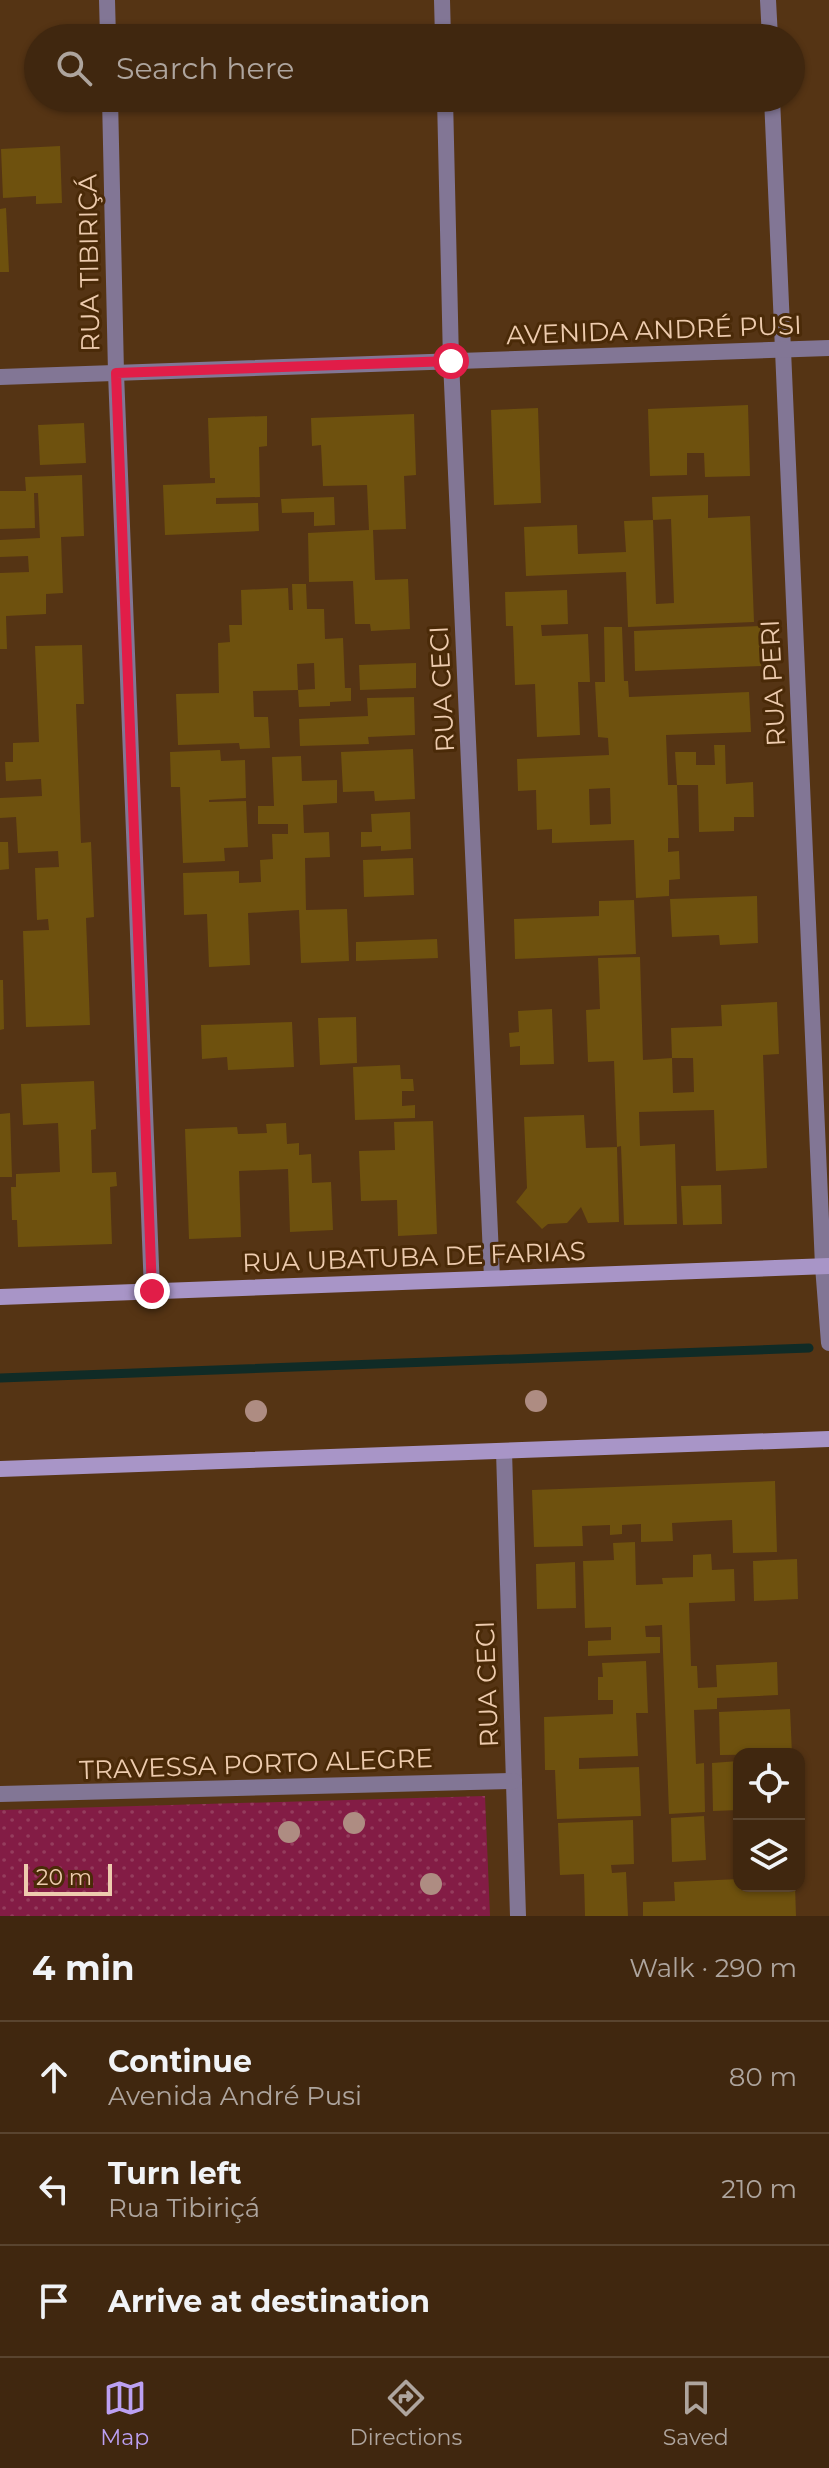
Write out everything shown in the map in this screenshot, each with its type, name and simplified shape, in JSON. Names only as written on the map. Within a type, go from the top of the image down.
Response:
[{"type":"street","points":[[107,0],[108,24]]},
{"type":"street","points":[[442,0],[443,24]]},
{"type":"street","points":[[768,0],[769,24]]},
{"type":"street","name":"RUA TIBIRIÇÁ","points":[[110,112],[116,373],[152,1291]]},
{"type":"street","name":"RUA CECI","points":[[445,112],[451,361],[492,1278]]},
{"type":"street","name":"RUA PERI","points":[[773,112],[829,1343]]},
{"type":"street","name":"AVENIDA ANDRÉ PUSI","points":[[0,377],[829,348]]},
{"type":"street","name":"RUA UBATUBA DE FARIAS","points":[[0,1297],[826,1266]]},
{"type":"street","points":[[0,1469],[829,1439]]},
{"type":"street","name":"RUA CECI","points":[[504,1451],[518,1916]]},
{"type":"street","name":"TRAVESSA PORTO ALEGRE","points":[[0,1794],[514,1781]]},
{"type":"shaded area","points":[[485,1796],[490,1916],[0,1916],[0,1810]]},
{"type":"building","points":[[60,146],[62,203],[36,204],[36,196],[3,198],[1,149]]},
{"type":"building","points":[[6,208],[9,272],[0,272],[0,209]]},
{"type":"building","points":[[748,405],[750,476],[705,477],[704,453],[687,453],[687,475],[650,476],[648,409]]},
{"type":"building","points":[[538,408],[541,503],[494,505],[491,410]]},
{"type":"building","points":[[414,414],[416,475],[404,476],[406,529],[373,530],[375,580],[408,579],[410,629],[371,631],[370,624],[355,624],[353,581],[309,582],[308,533],[369,530],[367,485],[323,486],[321,445],[312,446],[311,418]]},
{"type":"building","points":[[267,416],[267,446],[259,447],[260,497],[216,498],[216,504],[258,503],[259,531],[165,535],[163,485],[215,483],[215,478],[210,478],[208,418]]},
{"type":"building","points":[[84,423],[86,463],[40,465],[38,425]]},
{"type":"building","points":[[82,475],[84,536],[61,537],[63,593],[46,594],[46,614],[6,616],[7,649],[0,649],[0,573],[29,572],[28,556],[0,557],[0,540],[40,538],[38,493],[34,493],[35,528],[0,529],[0,491],[26,491],[25,477]]},
{"type":"building","points":[[708,495],[708,518],[750,516],[754,622],[628,627],[626,572],[526,576],[524,527],[577,525],[578,554],[626,552],[624,521],[653,520],[652,497]],"holes":[[[671,519],[674,603],[656,604],[653,520]]]},
{"type":"building","points":[[334,497],[335,525],[314,526],[314,512],[282,513],[281,499]]},
{"type":"building","points":[[292,584],[306,584],[307,609],[324,609],[325,639],[343,638],[345,688],[351,688],[351,701],[330,702],[330,706],[299,707],[298,690],[253,691],[254,717],[268,717],[270,748],[240,749],[239,743],[178,745],[176,694],[219,693],[218,643],[230,642],[229,625],[242,625],[241,590],[288,588],[289,610],[293,610]],"holes":[[[314,663],[315,689],[298,690],[297,664]]]},
{"type":"building","points":[[567,590],[568,624],[541,625],[542,636],[588,634],[590,682],[578,682],[580,735],[537,737],[535,684],[515,685],[513,626],[506,626],[505,592]]},
{"type":"building","points":[[760,626],[761,666],[635,671],[634,631]]},
{"type":"building","points":[[604,627],[622,627],[624,681],[628,681],[629,697],[749,692],[751,732],[666,735],[668,785],[677,785],[679,838],[668,838],[668,852],[679,851],[680,879],[669,880],[669,896],[636,898],[634,840],[552,843],[552,829],[537,830],[536,790],[518,791],[517,759],[609,755],[608,738],[598,737],[595,682],[605,682]],"holes":[[[610,788],[611,824],[590,825],[589,789]]]},
{"type":"building","points":[[82,645],[84,704],[76,704],[81,843],[91,842],[94,917],[86,918],[90,1025],[26,1027],[23,931],[49,930],[48,919],[37,920],[35,868],[59,867],[58,851],[18,853],[16,817],[0,818],[0,798],[42,796],[41,779],[6,781],[5,762],[13,762],[13,743],[39,742],[35,646]]},
{"type":"building","points":[[416,663],[416,688],[360,690],[359,665]]},
{"type":"building","points":[[414,697],[415,735],[368,737],[369,744],[300,746],[299,719],[368,716],[367,698]]},
{"type":"building","points":[[714,745],[725,745],[726,784],[753,782],[754,817],[734,817],[734,831],[699,832],[698,785],[677,785],[675,752],[696,752],[696,765],[715,765]]},
{"type":"building","points":[[413,749],[415,799],[375,801],[374,791],[343,792],[341,752]]},
{"type":"building","points":[[220,750],[221,761],[245,760],[246,798],[209,802],[246,801],[248,847],[224,848],[225,861],[183,863],[180,787],[171,787],[170,752]]},
{"type":"building","points":[[301,756],[302,781],[337,780],[337,803],[303,805],[304,833],[329,832],[330,857],[305,858],[306,910],[347,909],[349,961],[301,963],[299,910],[248,913],[250,965],[209,967],[207,914],[184,915],[183,873],[239,871],[239,883],[261,882],[260,860],[273,859],[272,834],[288,834],[288,824],[258,824],[258,806],[274,806],[272,757]]},
{"type":"building","points":[[410,812],[411,849],[381,851],[381,846],[361,847],[361,832],[372,832],[371,814]]},
{"type":"building","points":[[0,842],[8,842],[9,869],[0,870]]},
{"type":"building","points":[[413,858],[414,895],[364,897],[363,860]]},
{"type":"building","points":[[757,896],[758,943],[720,945],[719,935],[672,937],[670,899]]},
{"type":"building","points":[[634,900],[636,954],[515,959],[514,919],[599,916],[599,901]]},
{"type":"building","points":[[437,939],[438,958],[356,961],[356,942]]},
{"type":"building","points":[[640,957],[643,1060],[672,1058],[671,1028],[722,1026],[721,1005],[777,1002],[779,1054],[763,1055],[767,1168],[716,1171],[714,1110],[639,1112],[640,1146],[675,1144],[677,1224],[624,1225],[614,1061],[588,1062],[586,1010],[600,1009],[598,958]],"holes":[[[672,1058],[693,1058],[694,1092],[673,1093]]]},
{"type":"building","points":[[0,980],[3,980],[4,1029],[0,1030]]},
{"type":"building","points":[[552,1009],[554,1064],[520,1065],[520,1046],[510,1047],[509,1033],[519,1032],[518,1011]]},
{"type":"building","points":[[356,1017],[357,1063],[320,1065],[318,1018]]},
{"type":"building","points":[[292,1022],[294,1067],[228,1070],[227,1057],[202,1059],[201,1025]]},
{"type":"building","points":[[400,1065],[401,1079],[413,1079],[414,1091],[402,1091],[402,1106],[415,1105],[415,1118],[355,1120],[353,1067]]},
{"type":"building","points":[[94,1081],[96,1129],[91,1130],[92,1173],[116,1172],[117,1186],[110,1187],[112,1244],[18,1247],[17,1220],[12,1220],[11,1187],[16,1187],[16,1174],[60,1172],[58,1123],[23,1125],[21,1084]]},
{"type":"building","points":[[10,1113],[12,1177],[0,1177],[0,1114]]},
{"type":"building","points":[[584,1115],[586,1148],[617,1147],[619,1222],[588,1223],[581,1207],[567,1223],[548,1224],[542,1229],[516,1202],[527,1188],[524,1117]]},
{"type":"building","points":[[433,1121],[437,1234],[398,1236],[397,1200],[361,1201],[359,1151],[395,1150],[394,1122]]},
{"type":"building","points":[[286,1123],[287,1144],[299,1143],[299,1155],[311,1154],[312,1183],[331,1182],[333,1230],[290,1232],[288,1169],[239,1171],[241,1237],[189,1239],[185,1129],[237,1127],[238,1134],[267,1133],[266,1124]]},
{"type":"building","points":[[721,1185],[722,1224],[683,1225],[681,1186]]},
{"type":"building","points":[[775,1481],[777,1552],[733,1553],[732,1520],[672,1523],[673,1541],[641,1542],[641,1524],[622,1525],[622,1534],[610,1535],[610,1525],[582,1526],[583,1546],[534,1547],[532,1490]]},
{"type":"building","points":[[635,1542],[636,1585],[663,1584],[662,1578],[693,1577],[693,1555],[711,1554],[712,1570],[734,1569],[735,1601],[689,1603],[691,1666],[697,1666],[698,1688],[717,1687],[716,1665],[777,1662],[778,1695],[717,1698],[717,1709],[694,1710],[696,1764],[704,1763],[705,1812],[669,1814],[662,1625],[645,1626],[646,1637],[660,1637],[660,1653],[588,1656],[588,1641],[611,1640],[611,1627],[585,1628],[583,1561],[614,1560],[613,1543]]},
{"type":"building","points":[[797,1559],[798,1599],[754,1601],[753,1561]]},
{"type":"building","points":[[575,1562],[576,1608],[537,1609],[536,1564]]},
{"type":"building","points":[[646,1661],[648,1713],[636,1713],[638,1756],[579,1758],[579,1769],[639,1767],[641,1816],[557,1819],[555,1770],[545,1770],[544,1717],[613,1714],[613,1700],[598,1700],[598,1677],[603,1677],[602,1663]]},
{"type":"building","points":[[790,1709],[792,1748],[733,1748],[733,1755],[720,1755],[719,1712]]},
{"type":"building","points":[[733,1761],[733,1810],[713,1811],[712,1763]]},
{"type":"building","points":[[704,1816],[706,1860],[672,1862],[671,1818]]},
{"type":"building","points":[[633,1820],[634,1864],[611,1865],[612,1873],[626,1872],[628,1916],[585,1916],[584,1874],[560,1875],[558,1823]]},
{"type":"building","points":[[733,1879],[733,1892],[795,1892],[796,1916],[643,1916],[643,1902],[675,1901],[674,1882]]},
{"type":"waterway","points":[[0,1378],[809,1348]]},
{"type":"route","points":[[152,1291],[116,373],[451,361]]}]
